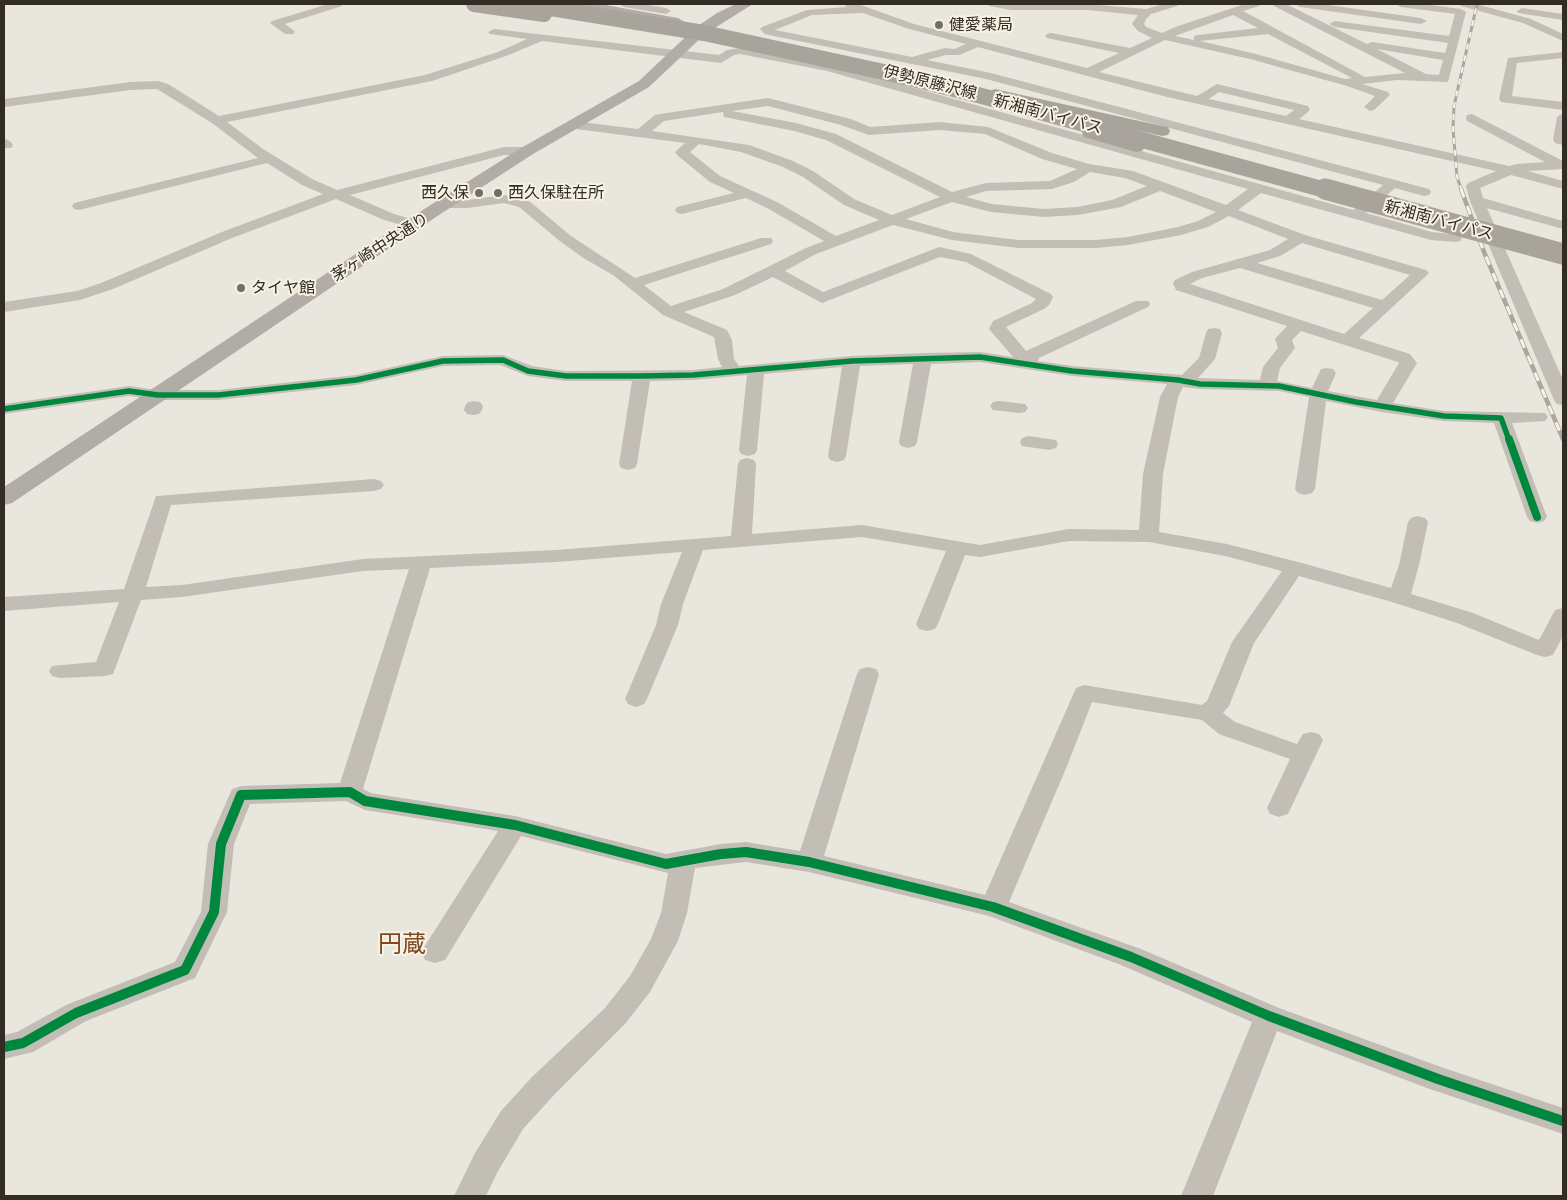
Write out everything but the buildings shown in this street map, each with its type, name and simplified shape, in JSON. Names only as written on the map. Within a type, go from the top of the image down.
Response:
[{"type":"highway","points":[[474,4],[664,34],[1162,131],[1363,182],[1563,238]]},
{"type":"highway","name":"新湘南バイパス","points":[[526,4],[635,21],[762,45],[985,95],[1563,254]]},
{"type":"highway","name":"新湘南バイパス","points":[[566,4],[710,28],[841,55],[987,90],[1563,244]]},
{"type":"highway","points":[[611,4],[749,30],[856,53],[994,88],[1087,116]]},
{"type":"highway","points":[[985,95],[1136,147],[1397,219],[1563,261]]},
{"type":"main road","name":"茅ヶ崎中央通り","points":[[4,498],[413,224],[527,152],[644,84],[702,30],[722,16],[746,4]]},
{"type":"main road","name":"伊勢原藤沢線","points":[[584,8],[702,30],[763,35],[1350,191]]},
{"type":"main road","name":"伊勢原藤沢線","points":[[539,9],[584,8],[645,12],[702,30],[835,64],[985,95]]},
{"type":"street","points":[[289,32],[276,22],[338,4]]},
{"type":"street","points":[[463,4],[539,9]]},
{"type":"street","points":[[624,4],[645,12],[666,11]]},
{"type":"street","points":[[848,4],[910,26],[1199,100],[1509,170],[1563,185]]},
{"type":"street","points":[[993,4],[1087,6],[1147,12],[1173,4]]},
{"type":"street","points":[[1089,72],[1160,37],[1253,4]]},
{"type":"street","points":[[1278,4],[1423,77]]},
{"type":"street","points":[[1300,4],[1428,22]]},
{"type":"street","points":[[1345,83],[1397,76],[1444,78],[1454,40],[1452,25],[1460,12],[1401,4]]},
{"type":"street","points":[[1465,4],[1527,21],[1563,38]]},
{"type":"street","points":[[1490,11],[1500,7],[1563,17]]},
{"type":"street","points":[[539,9],[494,32],[721,59],[731,52],[740,51],[835,64],[1048,128],[1259,188],[1431,236],[1456,238]]},
{"type":"street","points":[[862,10],[811,12],[766,29],[763,35],[913,61],[996,78],[1424,192]]},
{"type":"street","points":[[1234,11],[1364,80]]},
{"type":"street","points":[[1147,12],[1138,24],[1142,29],[1160,37],[1236,52],[1384,96],[1370,107]]},
{"type":"street","points":[[1310,20],[1454,40]]},
{"type":"street","points":[[1178,41],[1270,30]]},
{"type":"street","points":[[1051,36],[1130,52]]},
{"type":"street","points":[[217,120],[428,78],[485,60],[540,38]]},
{"type":"street","points":[[1354,42],[1449,57]]},
{"type":"street","points":[[913,61],[945,51],[955,53],[978,43]]},
{"type":"street","points":[[1236,52],[1298,44]]},
{"type":"street","points":[[1563,55],[1512,60],[1505,98],[1563,106]]},
{"type":"street","points":[[4,103],[130,86],[158,85],[217,120],[269,159],[307,182],[388,217],[413,224]]},
{"type":"street","points":[[1202,85],[1304,109],[1287,121]]},
{"type":"street","points":[[1199,100],[1217,88]]},
{"type":"street","points":[[642,133],[660,118],[768,102],[846,122],[869,131],[940,126],[972,128],[988,131],[1047,156],[1088,168],[1128,174],[1157,187],[1300,238],[1421,273],[1347,340]]},
{"type":"street","points":[[702,111],[752,117],[831,137],[952,197],[991,208],[1044,213],[1078,211],[1116,204],[1157,187]]},
{"type":"street","points":[[1563,117],[1560,140],[1563,141]]},
{"type":"street","points":[[1472,118],[1563,165]]},
{"type":"street","points":[[573,125],[696,140],[744,148],[788,164],[808,174],[849,202],[869,212],[920,229],[985,241],[1059,246],[1128,241],[1158,236],[1202,224],[1226,212],[1259,188]]},
{"type":"street","points":[[1016,143],[1048,128]]},
{"type":"street","points":[[856,150],[866,143],[869,131]]},
{"type":"street","points":[[696,140],[682,152],[715,179],[772,205],[836,242]]},
{"type":"street","points":[[4,307],[80,294],[107,286],[226,235],[334,195],[504,151],[527,152]]},
{"type":"street","points":[[79,206],[269,159]]},
{"type":"street","points":[[1563,165],[1528,166],[1509,170],[1473,186],[1477,201],[1563,400]]},
{"type":"street","points":[[669,312],[729,292],[803,255],[970,190],[986,187],[1052,185],[1069,179],[1088,168]]},
{"type":"street","points":[[1356,215],[1392,183]]},
{"type":"street","points":[[682,209],[747,194]]},
{"type":"street","points":[[446,204],[467,204],[497,199],[518,201],[582,251],[632,284],[669,312],[721,334],[724,340],[726,358],[734,371]]},
{"type":"street","points":[[1477,201],[1563,225]]},
{"type":"street","points":[[1300,238],[1275,253],[1197,275],[1181,283],[1182,287],[1404,358],[1408,363],[1382,407]]},
{"type":"street","points":[[632,284],[766,241]]},
{"type":"street","points":[[773,271],[822,298],[939,252],[972,259],[1044,296],[1043,302],[1038,306],[999,324],[997,329],[1028,363]]},
{"type":"street","points":[[1238,262],[1384,306]]},
{"type":"street","points":[[1028,363],[1032,356],[1142,304]]},
{"type":"street","points":[[1267,386],[1272,367],[1287,348],[1283,339],[1298,324]]},
{"type":"street","points":[[1149,536],[1153,474],[1169,397],[1182,381],[1207,359],[1214,333]]},
{"type":"street","points":[[4,409],[129,391],[158,395],[218,396],[356,380],[444,361],[503,360],[528,371],[566,376],[642,376],[734,371],[852,361],[980,357],[1072,371],[1200,384],[1243,387],[1267,386],[1318,393],[1382,407],[1444,416],[1539,417]]},
{"type":"street","points":[[908,442],[923,358]]},
{"type":"street","points":[[837,456],[852,361]]},
{"type":"street","points":[[741,542],[756,369]]},
{"type":"street","points":[[1305,489],[1318,393],[1327,373]]},
{"type":"street","points":[[628,464],[642,376]]},
{"type":"street","points":[[999,406],[1019,408]]},
{"type":"street","points":[[1501,418],[1537,517]]},
{"type":"street","points":[[1029,442],[1049,444]]},
{"type":"street","points":[[60,671],[105,669],[133,594],[163,500],[374,485]]},
{"type":"street","points":[[1399,597],[1409,565],[1418,522]]},
{"type":"street","points":[[4,604],[182,591],[363,565],[694,546],[862,531],[980,551],[1069,536],[1149,536],[1227,550],[1399,597],[1465,618],[1545,650],[1563,615]]},
{"type":"street","points":[[636,699],[667,625],[672,604],[694,546]]},
{"type":"street","points":[[927,624],[957,548]]},
{"type":"street","points":[[350,792],[421,562]]},
{"type":"street","points":[[993,907],[1055,766],[1084,693],[1198,713],[1207,712],[1216,706],[1243,642],[1294,567]]},
{"type":"street","points":[[809,862],[868,674]]},
{"type":"street","points":[[1207,712],[1227,728],[1307,747],[1279,808]]},
{"type":"street","points":[[4,1047],[23,1043],[76,1013],[184,970],[214,912],[221,844],[241,795],[350,792],[365,801],[515,825],[666,864],[721,854],[746,852],[809,862],[993,907],[1131,957],[1269,1016],[1438,1079],[1563,1121]]},
{"type":"street","points":[[435,952],[515,825]]},
{"type":"street","points":[[470,1196],[486,1163],[512,1120],[543,1086],[615,1016],[640,984],[664,941],[674,913],[683,862]]},
{"type":"street","points":[[1197,1196],[1269,1016]]},
{"type":"railway","points":[[1462,191],[1457,177],[1453,128],[1454,106],[1477,4]]},
{"type":"railway","points":[[1461,189],[1484,252],[1563,439]]},
{"type":"cycle path","points":[[4,409],[129,391],[158,395],[218,395],[356,380],[443,361],[503,360],[528,371],[566,376],[642,376],[693,375],[852,361],[980,357],[1072,371],[1178,380],[1200,384],[1279,386],[1356,402],[1444,416],[1501,418],[1537,517]]},
{"type":"cycle path","points":[[4,1047],[23,1043],[76,1013],[185,970],[214,912],[221,844],[241,795],[350,792],[365,801],[515,825],[666,864],[721,854],[746,852],[809,862],[993,907],[1131,957],[1269,1016],[1438,1079],[1563,1121]]},
{"type":"place","name":"健愛薬局","points":[[939,25]]},
{"type":"place","name":"西久保","points":[[479,193]]},
{"type":"place","name":"西久保駐在所","points":[[498,193]]},
{"type":"place","name":"タイヤ館","points":[[241,288]]},
{"type":"district","name":"円蔵","points":[[402,944]]}]
